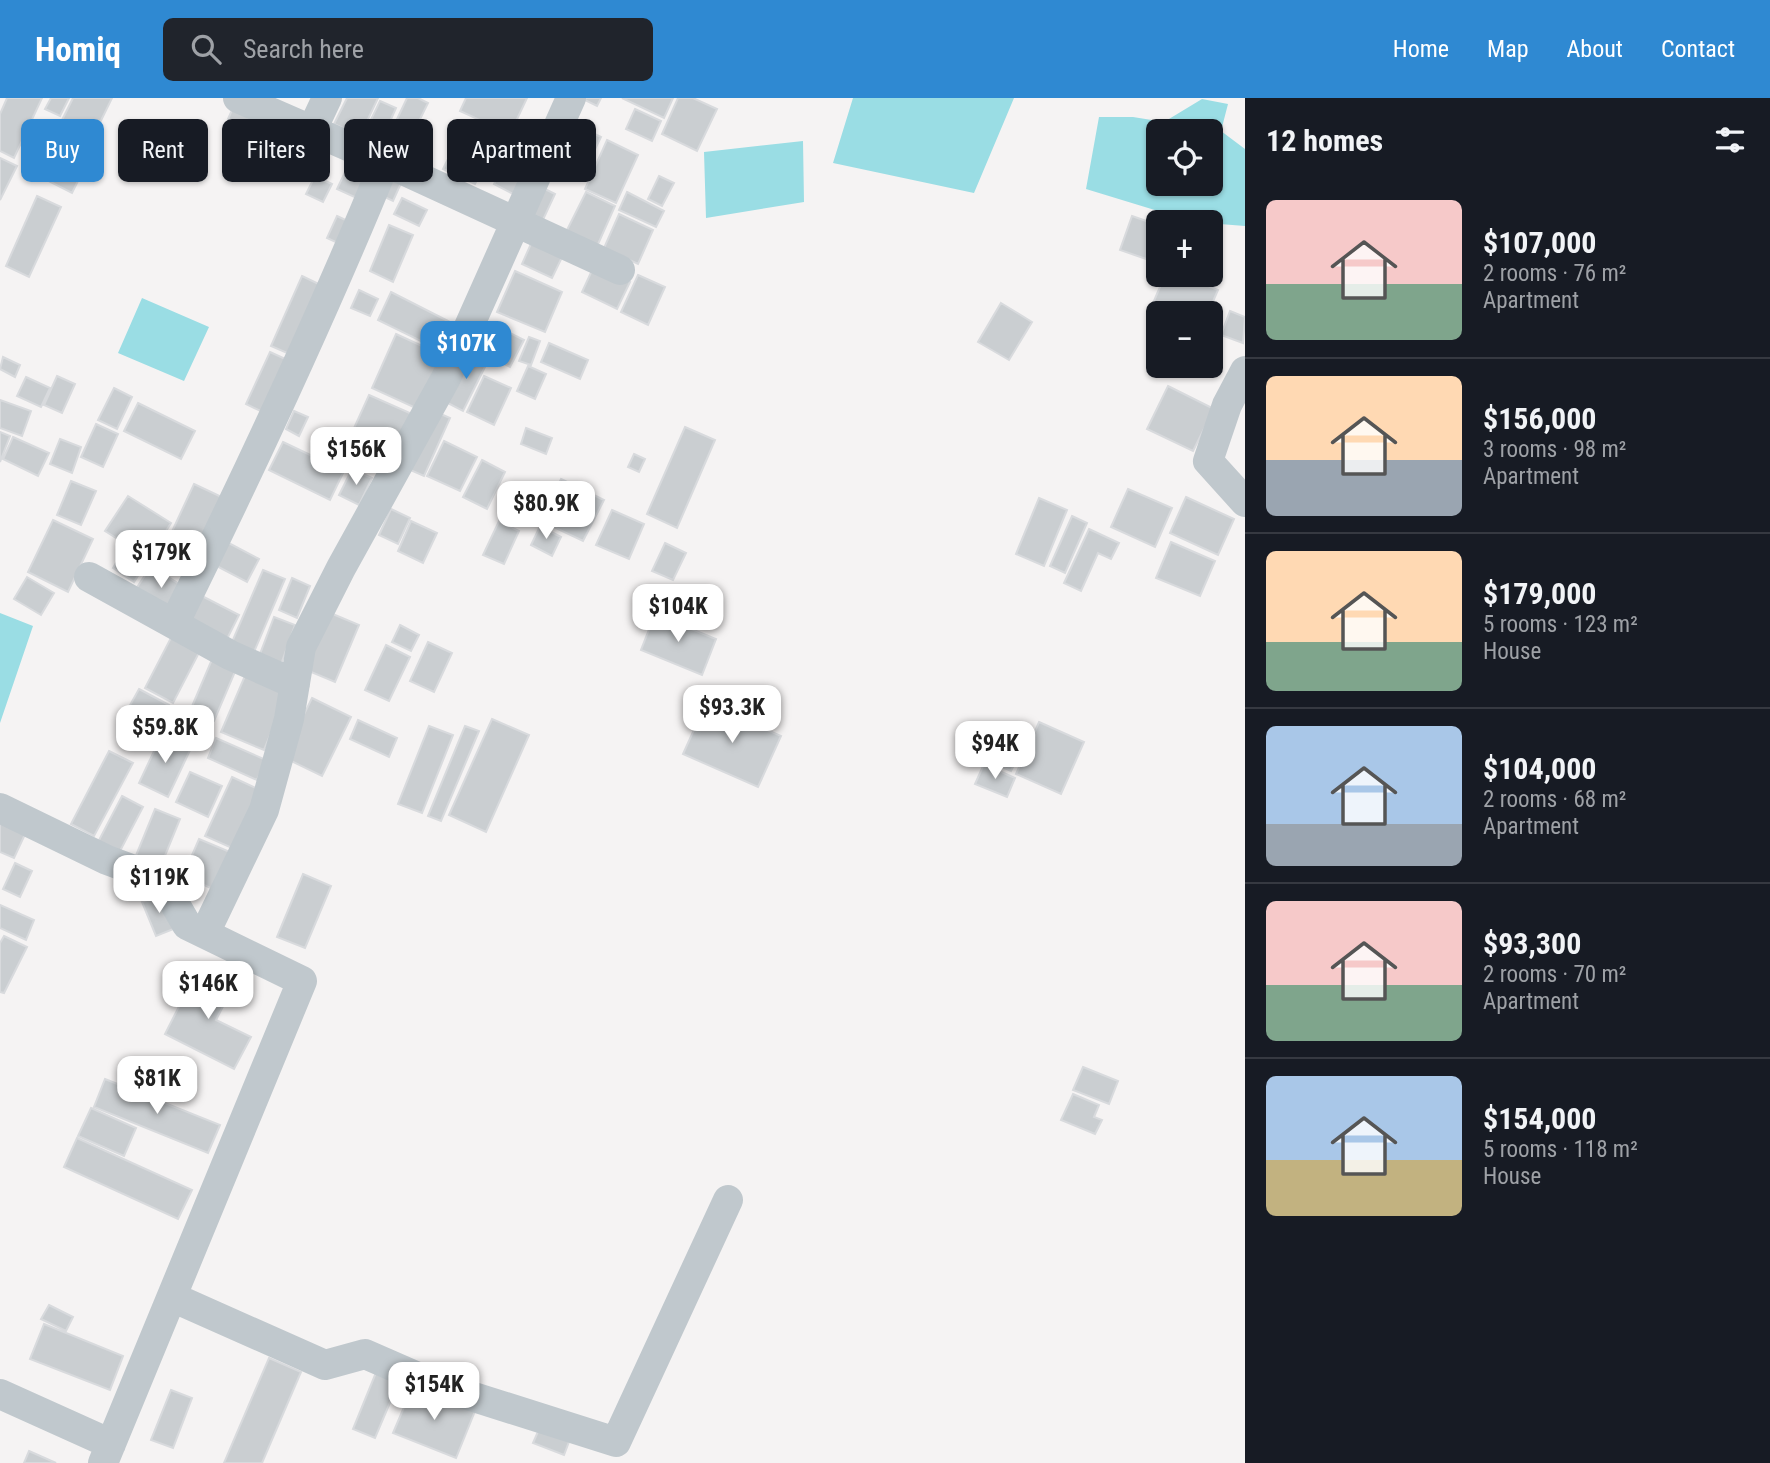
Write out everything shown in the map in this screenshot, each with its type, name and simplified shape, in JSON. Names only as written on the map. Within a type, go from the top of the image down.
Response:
[{"type":"street","points":[[238,98],[287,119]]},
{"type":"street","points":[[317,119],[327,98]]},
{"type":"street","points":[[205,933],[264,810],[289,719],[301,647],[341,568],[446,378],[571,98]]},
{"type":"street","points":[[174,624],[341,270],[377,182]]},
{"type":"street","points":[[428,182],[620,270]]},
{"type":"street","points":[[1245,371],[1227,405],[1208,461],[1245,502]]},
{"type":"street","points":[[89,577],[230,655],[295,684]]},
{"type":"street","points":[[0,808],[107,860],[161,880],[187,925],[302,981],[107,1454],[0,1394]]},
{"type":"street","points":[[172,1297],[325,1365],[365,1354],[436,1385],[616,1442],[729,1200]]},
{"type":"water","points":[[853,98],[1014,98],[974,193],[833,163]]},
{"type":"water","points":[[1202,99],[1228,104],[1223,123],[1223,119],[1169,119]]},
{"type":"water","points":[[1099,117],[1146,119],[1146,196],[1223,196],[1223,132],[1245,149],[1245,226],[1223,224],[1223,210],[1155,210],[1086,189]]},
{"type":"water","points":[[803,141],[804,202],[706,218],[704,152]]},
{"type":"water","points":[[142,298],[209,327],[184,381],[118,353]]},
{"type":"water","points":[[0,613],[33,626],[0,723]]},
{"type":"building","points":[[7,98],[42,98],[32,119],[21,119],[21,143],[14,158],[0,151],[0,114]]},
{"type":"building","points":[[51,98],[69,98],[60,116],[45,109]]},
{"type":"building","points":[[73,98],[112,98],[102,119],[62,119]]},
{"type":"building","points":[[347,98],[378,98],[368,119],[344,119],[344,129],[334,124]]},
{"type":"building","points":[[407,98],[418,98],[428,103],[420,119],[397,119]]},
{"type":"building","points":[[466,98],[527,98],[517,119],[477,119],[460,111]]},
{"type":"building","points":[[581,98],[601,98],[597,106]]},
{"type":"building","points":[[622,98],[673,98],[664,118]]},
{"type":"building","points":[[678,98],[693,98],[717,109],[697,151],[662,134]]},
{"type":"building","points":[[236,101],[253,109],[249,119],[228,119]]},
{"type":"building","points":[[380,101],[396,108],[391,119],[371,119]]},
{"type":"building","points":[[635,109],[661,121],[652,141],[626,129]]},
{"type":"building","points":[[256,112],[271,119],[253,119]]},
{"type":"building","points":[[596,135],[601,137],[596,147]]},
{"type":"building","points":[[607,140],[638,155],[616,203],[585,189],[588,182],[596,182],[596,164]]},
{"type":"building","points":[[0,158],[17,166],[0,200]]},
{"type":"building","points":[[344,174],[344,182],[370,182],[361,200],[337,189]]},
{"type":"building","points":[[659,176],[674,183],[662,206],[648,199]]},
{"type":"building","points":[[50,182],[78,182],[72,193]]},
{"type":"building","points":[[312,182],[332,184],[323,202],[306,194]]},
{"type":"building","points":[[378,182],[402,182],[393,201],[374,192]]},
{"type":"building","points":[[495,182],[521,182],[515,195],[494,184]]},
{"type":"building","points":[[539,186],[555,194],[541,224],[524,217]]},
{"type":"building","points":[[586,192],[615,206],[595,251],[564,236]]},
{"type":"building","points":[[627,192],[664,211],[656,227],[619,210]]},
{"type":"building","points":[[37,196],[61,207],[29,277],[6,266]]},
{"type":"building","points":[[402,198],[427,210],[419,226],[394,214]]},
{"type":"building","points":[[619,214],[653,230],[638,264],[604,248]]},
{"type":"building","points":[[337,216],[352,223],[342,245],[327,238]]},
{"type":"building","points":[[1132,216],[1146,221],[1146,259],[1120,250]]},
{"type":"building","points":[[389,225],[413,235],[393,282],[370,271]]},
{"type":"building","points":[[534,237],[565,251],[552,278],[522,264]]},
{"type":"building","points":[[594,266],[630,282],[617,309],[582,292]]},
{"type":"building","points":[[515,271],[562,292],[545,332],[497,312]]},
{"type":"building","points":[[638,275],[665,287],[648,325],[621,312]]},
{"type":"building","points":[[302,276],[325,287],[294,356],[271,346]]},
{"type":"building","points":[[1160,287],[1211,287],[1218,290],[1213,301],[1154,301]]},
{"type":"building","points":[[359,290],[378,299],[370,316],[351,308]]},
{"type":"building","points":[[391,292],[450,322],[437,349],[378,320]]},
{"type":"building","points":[[1001,303],[1032,322],[1009,360],[978,342]]},
{"type":"building","points":[[1230,311],[1245,317],[1243,343],[1223,336]]},
{"type":"building","points":[[488,322],[524,340],[510,367],[474,349]]},
{"type":"building","points":[[396,334],[444,356],[420,410],[372,388]]},
{"type":"building","points":[[529,337],[540,341],[531,365],[519,361]]},
{"type":"building","points":[[549,343],[588,360],[580,379],[541,362]]},
{"type":"building","points":[[470,351],[488,361],[463,411],[444,401]]},
{"type":"building","points":[[270,352],[294,363],[269,415],[246,404]]},
{"type":"building","points":[[3,357],[20,365],[15,377],[0,369]]},
{"type":"building","points":[[528,366],[546,374],[535,399],[517,391]]},
{"type":"building","points":[[57,376],[75,384],[62,413],[44,405]]},
{"type":"building","points":[[484,376],[511,388],[494,425],[467,412]]},
{"type":"building","points":[[26,377],[50,388],[41,407],[17,396]]},
{"type":"building","points":[[1168,386],[1214,409],[1193,451],[1147,429]]},
{"type":"building","points":[[114,388],[132,397],[117,429],[98,420]]},
{"type":"building","points":[[369,395],[412,414],[388,467],[345,448]]},
{"type":"building","points":[[0,400],[31,411],[22,436],[0,428]]},
{"type":"building","points":[[138,403],[195,431],[181,459],[124,431]]},
{"type":"building","points":[[294,411],[308,417],[299,436],[286,429]]},
{"type":"building","points":[[434,411],[450,418],[424,476],[408,469]]},
{"type":"building","points":[[96,424],[118,434],[103,467],[81,457]]},
{"type":"building","points":[[685,427],[715,440],[677,528],[647,514]]},
{"type":"building","points":[[526,428],[552,438],[546,454],[521,444]]},
{"type":"building","points":[[0,432],[10,436],[0,462]]},
{"type":"building","points":[[13,437],[49,453],[38,476],[3,459]]},
{"type":"building","points":[[60,439],[81,447],[72,473],[50,464]]},
{"type":"building","points":[[444,441],[477,457],[460,491],[427,476]]},
{"type":"building","points":[[283,442],[344,471],[330,500],[269,470]]},
{"type":"building","points":[[634,454],[645,459],[639,472],[628,467]]},
{"type":"building","points":[[482,460],[505,472],[487,509],[463,497]]},
{"type":"building","points":[[352,469],[372,478],[359,505],[339,495]]},
{"type":"building","points":[[561,479],[604,500],[583,541],[541,521]]},
{"type":"building","points":[[71,481],[96,491],[81,525],[57,515]]},
{"type":"building","points":[[194,484],[228,500],[203,554],[169,538]]},
{"type":"building","points":[[1128,489],[1172,508],[1155,547],[1111,527]]},
{"type":"building","points":[[128,496],[171,523],[134,582],[113,568],[127,545],[105,531]]},
{"type":"building","points":[[1186,497],[1234,519],[1218,555],[1170,533]]},
{"type":"building","points":[[1039,498],[1067,510],[1044,566],[1016,554]]},
{"type":"building","points":[[391,509],[410,518],[398,544],[379,535]]},
{"type":"building","points":[[612,510],[644,524],[629,559],[596,545]]},
{"type":"building","points":[[1072,516],[1087,523],[1065,573],[1050,566]]},
{"type":"building","points":[[53,520],[93,539],[68,592],[28,572]]},
{"type":"building","points":[[411,521],[437,533],[423,563],[398,551]]},
{"type":"building","points":[[499,521],[519,531],[504,564],[483,555]]},
{"type":"building","points":[[540,526],[561,537],[552,556],[531,545]]},
{"type":"building","points":[[1089,529],[1119,543],[1111,559],[1098,553],[1081,591],[1064,583]]},
{"type":"building","points":[[221,539],[259,559],[247,582],[209,562]]},
{"type":"building","points":[[1171,542],[1215,561],[1200,596],[1156,578]]},
{"type":"building","points":[[665,543],[686,553],[673,580],[652,571]]},
{"type":"building","points":[[151,566],[187,589],[170,615],[134,592]]},
{"type":"building","points":[[263,570],[285,579],[251,659],[229,649]]},
{"type":"building","points":[[27,577],[54,593],[41,615],[14,599]]},
{"type":"building","points":[[292,578],[310,586],[297,618],[279,610]]},
{"type":"building","points":[[198,594],[239,615],[224,645],[182,624]]},
{"type":"building","points":[[328,612],[359,625],[335,682],[304,669]]},
{"type":"building","points":[[655,614],[716,639],[702,675],[641,650]]},
{"type":"building","points":[[274,617],[295,625],[279,670],[257,662]]},
{"type":"building","points":[[400,625],[419,635],[411,651],[392,642]]},
{"type":"building","points":[[175,630],[203,645],[173,703],[145,688]]},
{"type":"building","points":[[428,642],[452,653],[434,692],[410,681]]},
{"type":"building","points":[[386,645],[410,657],[389,701],[365,690]]},
{"type":"building","points":[[213,657],[237,667],[214,721],[190,711]]},
{"type":"building","points":[[247,671],[289,689],[264,750],[221,732]]},
{"type":"building","points":[[139,689],[169,705],[156,730],[125,714]]},
{"type":"building","points":[[312,698],[351,717],[322,776],[283,757]]},
{"type":"building","points":[[706,703],[781,736],[758,787],[683,754]]},
{"type":"building","points":[[176,710],[204,724],[196,740],[168,725]]},
{"type":"building","points":[[492,719],[529,735],[486,832],[449,815]]},
{"type":"building","points":[[358,720],[397,738],[389,757],[350,739]]},
{"type":"building","points":[[1039,722],[1084,742],[1061,794],[1016,774]]},
{"type":"building","points":[[429,726],[453,735],[422,813],[398,804]]},
{"type":"building","points":[[465,726],[479,731],[441,821],[428,816]]},
{"type":"building","points":[[163,732],[192,746],[168,797],[139,783]]},
{"type":"building","points":[[216,738],[266,760],[257,780],[208,758]]},
{"type":"building","points":[[1007,742],[1022,749],[1011,771],[997,765]]},
{"type":"building","points":[[109,751],[133,763],[94,836],[71,824]]},
{"type":"building","points":[[984,764],[1015,778],[1007,797],[975,784]]},
{"type":"building","points":[[190,772],[222,786],[208,817],[176,802]]},
{"type":"building","points":[[232,777],[260,790],[232,848],[205,836]]},
{"type":"building","points":[[122,796],[143,807],[118,855],[97,844]]},
{"type":"building","points":[[155,809],[180,819],[160,868],[135,858]]},
{"type":"building","points":[[0,818],[27,830],[14,858],[0,852]]},
{"type":"building","points":[[199,839],[230,852],[213,889],[183,876]]},
{"type":"building","points":[[15,863],[32,871],[20,897],[3,889]]},
{"type":"building","points":[[303,874],[331,886],[305,948],[277,937]]},
{"type":"building","points":[[161,894],[176,928],[156,936],[142,902]]},
{"type":"building","points":[[0,905],[34,920],[26,940],[0,928]]},
{"type":"building","points":[[4,936],[27,947],[4,993],[0,992],[0,943]]},
{"type":"building","points":[[199,967],[234,985],[216,1020],[251,1037],[234,1069],[165,1034]]},
{"type":"building","points":[[1083,1067],[1118,1081],[1109,1104],[1073,1090]]},
{"type":"building","points":[[105,1079],[220,1125],[208,1153],[94,1107]]},
{"type":"building","points":[[1073,1094],[1099,1105],[1094,1117],[1102,1120],[1095,1134],[1061,1120]]},
{"type":"building","points":[[91,1108],[136,1128],[124,1156],[78,1136]]},
{"type":"building","points":[[77,1138],[192,1190],[178,1219],[64,1167]]},
{"type":"building","points":[[49,1305],[73,1317],[66,1331],[41,1319]]},
{"type":"building","points":[[44,1324],[123,1356],[110,1390],[30,1359]]},
{"type":"building","points":[[269,1358],[301,1372],[262,1463],[224,1463]]},
{"type":"building","points":[[377,1370],[400,1379],[375,1438],[353,1429]]},
{"type":"building","points":[[413,1386],[475,1411],[456,1458],[393,1433]]},
{"type":"building","points":[[171,1390],[192,1398],[173,1448],[151,1440]]},
{"type":"building","points":[[540,1427],[570,1439],[564,1455],[533,1443]]},
{"type":"building","points":[[29,1451],[56,1463],[24,1463]]}]
